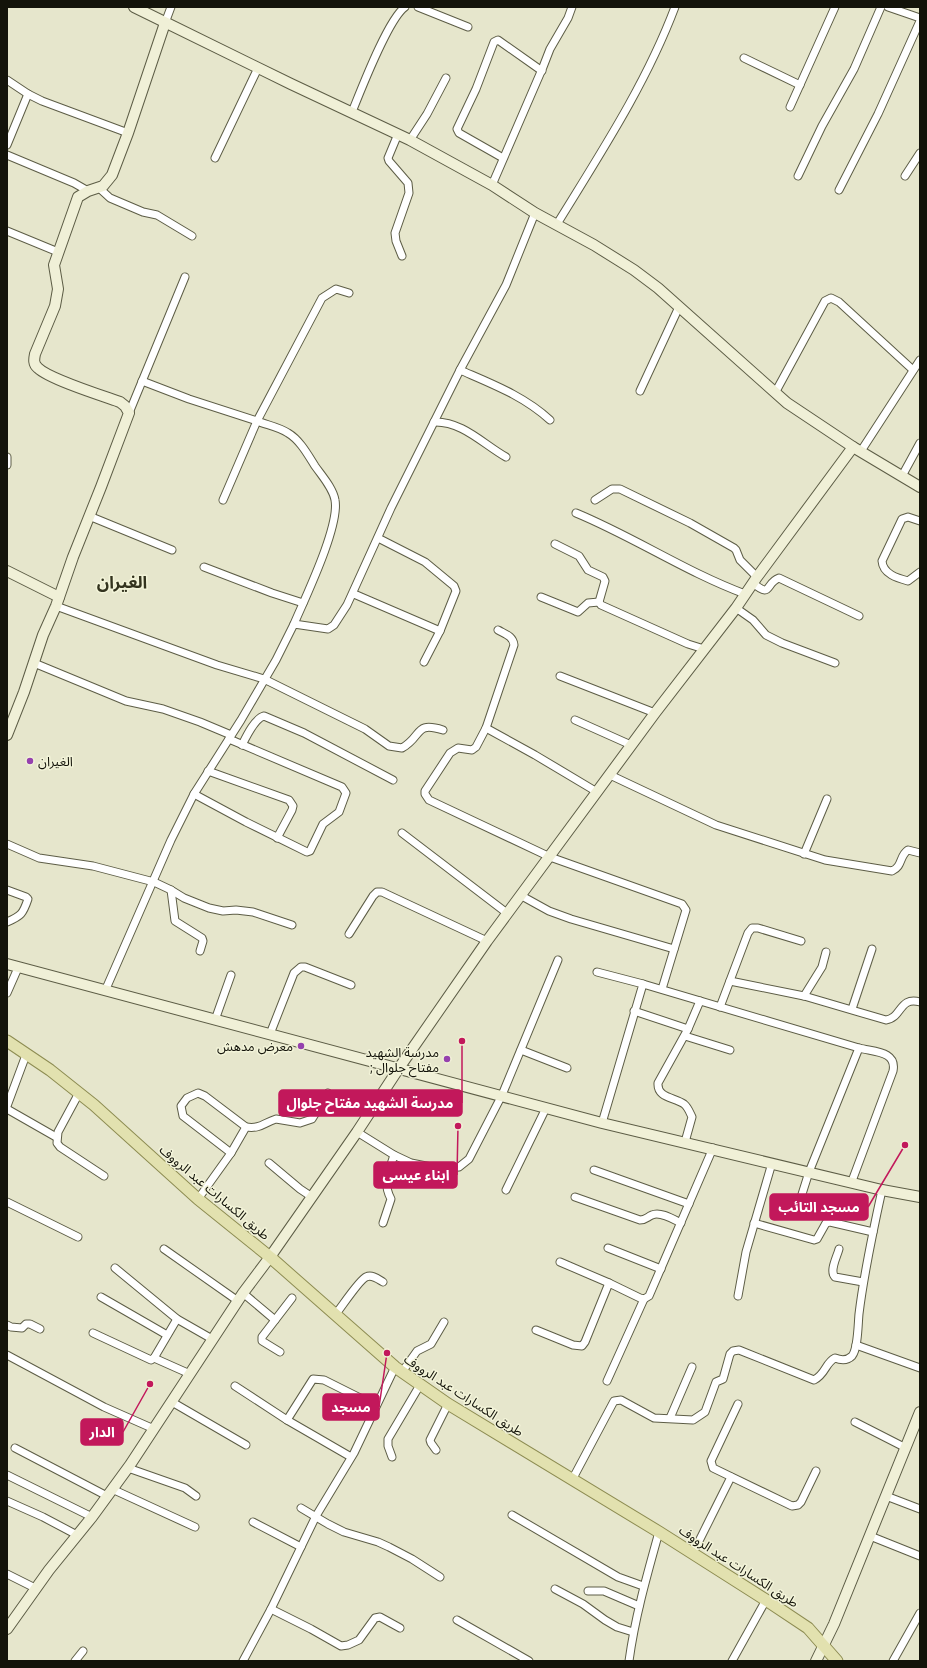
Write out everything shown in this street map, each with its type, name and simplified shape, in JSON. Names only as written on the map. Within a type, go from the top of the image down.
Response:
[{"type":"main road","name":"طريق الكسارات عبد الرووف","points":[[7,1041],[50,1070],[79,1093],[198,1199],[270,1257],[399,1370],[448,1404],[693,1552],[766,1600],[808,1628],[837,1661]]},
{"type":"street","points":[[134,7],[410,140],[492,185],[535,213],[557,224],[634,270],[679,307],[775,393],[810,419],[920,487]]},
{"type":"street","points":[[129,413],[125,406],[120,402],[50,376],[37,368],[34,362],[35,354],[55,306],[58,289],[54,264],[78,197],[88,191],[103,186],[110,179],[128,133],[171,7]]},
{"type":"street","points":[[352,112],[374,60],[398,15],[405,7]]},
{"type":"street","points":[[418,7],[468,27]]},
{"type":"street","points":[[492,185],[542,71],[550,49],[568,18],[572,7]]},
{"type":"street","points":[[557,224],[627,109],[675,7]]},
{"type":"street","points":[[790,107],[835,7]]},
{"type":"street","points":[[798,176],[822,126],[854,69],[881,7]]},
{"type":"street","points":[[839,190],[878,114],[920,19],[888,7]]},
{"type":"street","points":[[503,158],[459,133],[457,129],[476,89],[494,42],[498,40],[542,71]]},
{"type":"street","points":[[744,58],[800,85]]},
{"type":"street","points":[[215,158],[258,68]]},
{"type":"street","points":[[410,140],[427,114],[446,78]]},
{"type":"street","points":[[7,80],[28,94],[128,133]]},
{"type":"street","points":[[7,145],[28,94]]},
{"type":"street","points":[[398,134],[388,158],[403,176],[410,188],[395,233],[396,241],[402,256]]},
{"type":"street","points":[[905,176],[920,153]]},
{"type":"street","points":[[7,155],[74,183],[88,191]]},
{"type":"street","points":[[98,187],[110,198],[143,212],[157,215],[192,236]]},
{"type":"street","points":[[294,624],[328,629],[334,625],[341,616],[354,594],[378,538],[434,422],[506,285],[535,213]]},
{"type":"street","points":[[7,231],[58,252]]},
{"type":"street","points":[[7,735],[22,699],[43,635],[129,413],[185,277]]},
{"type":"street","points":[[223,500],[257,421],[322,298],[329,292],[336,289],[349,293]]},
{"type":"street","points":[[775,393],[826,301],[831,298],[839,302],[913,370]]},
{"type":"street","points":[[640,391],[679,307]]},
{"type":"street","points":[[7,1629],[10,1616],[35,1588],[92,1517],[128,1468],[240,1297],[312,1197],[357,1132],[398,1068],[520,895],[550,857],[655,713],[736,608],[755,580],[857,449],[920,360]]},
{"type":"street","points":[[460,370],[499,386],[524,399],[550,420]]},
{"type":"street","points":[[105,992],[171,840],[194,794],[230,737],[289,635],[328,542],[335,518],[335,499],[314,465],[292,436],[284,431],[257,421],[189,399],[142,381]]},
{"type":"street","points":[[434,422],[442,422],[464,430],[506,457]]},
{"type":"street","points":[[902,476],[920,443]]},
{"type":"street","points":[[7,456],[7,464]]},
{"type":"street","points":[[595,500],[612,489],[620,490],[690,523],[734,548],[740,560],[762,590],[764,591],[769,588],[777,578],[780,578],[859,616]]},
{"type":"street","points":[[576,513],[600,523],[697,573],[745,594]]},
{"type":"street","points":[[89,516],[172,550]]},
{"type":"street","points":[[920,521],[908,517],[902,519],[882,561],[885,570],[900,579],[908,581],[920,572]]},
{"type":"street","points":[[378,538],[425,562],[454,586],[456,590],[455,597],[440,631],[424,662]]},
{"type":"street","points":[[555,544],[579,556],[588,570],[603,577],[605,581],[599,602]]},
{"type":"street","points":[[204,567],[303,603]]},
{"type":"street","points":[[7,571],[57,602],[217,666],[264,679],[365,729],[389,746],[402,748],[412,741],[420,730],[429,726],[443,730]]},
{"type":"street","points":[[354,594],[440,631]]},
{"type":"street","points":[[540,597],[578,612],[588,603],[599,602]]},
{"type":"street","points":[[599,602],[606,609],[688,644],[704,649]]},
{"type":"street","points":[[736,608],[753,620],[766,634],[782,643],[835,664]]},
{"type":"street","points":[[498,630],[510,636],[513,639],[514,645],[486,728],[476,747],[472,750],[458,748],[450,753],[425,791],[425,794],[430,800],[550,857],[682,904],[686,910],[662,989]]},
{"type":"street","points":[[34,663],[126,701],[163,709],[200,722],[230,737],[242,745],[340,785],[346,791],[339,812],[323,824],[310,851],[303,851],[194,794]]},
{"type":"street","points":[[560,676],[655,713]]},
{"type":"street","points":[[242,745],[258,719],[264,716],[304,733],[393,780]]},
{"type":"street","points":[[575,720],[631,746]]},
{"type":"street","points":[[486,728],[597,792]]},
{"type":"street","points":[[208,771],[289,800],[293,806],[292,810],[278,838]]},
{"type":"street","points":[[610,775],[716,825],[825,860],[892,871],[897,869],[900,865],[902,854],[908,850],[920,853]]},
{"type":"street","points":[[804,854],[827,799]]},
{"type":"street","points":[[402,833],[508,914]]},
{"type":"street","points":[[7,844],[40,858],[93,866],[154,882],[184,898],[210,908],[223,911],[236,910],[253,912],[292,925]]},
{"type":"street","points":[[7,890],[28,899],[19,918],[7,922]]},
{"type":"street","points":[[171,890],[175,921],[202,938],[203,941],[200,951]]},
{"type":"street","points":[[349,934],[373,896],[378,892],[382,892],[487,941]]},
{"type":"street","points":[[520,895],[549,911],[571,919],[674,949]]},
{"type":"street","points":[[720,1007],[748,932],[752,928],[758,928],[801,941]]},
{"type":"street","points":[[852,1009],[872,949]]},
{"type":"street","points":[[804,996],[819,972],[826,952]]},
{"type":"street","points":[[357,1132],[394,1155],[411,1162],[431,1167],[459,1167],[469,1159],[475,1150],[502,1095],[558,960]]},
{"type":"street","points":[[7,964],[105,992],[502,1095],[602,1123],[852,1181],[882,1190],[920,1197]]},
{"type":"street","points":[[7,992],[18,968]]},
{"type":"street","points":[[270,1034],[284,997],[297,969],[305,968],[351,985]]},
{"type":"street","points":[[597,972],[662,989],[887,1055],[892,1058],[894,1065],[852,1181]]},
{"type":"street","points":[[215,1020],[231,975]]},
{"type":"street","points":[[730,981],[804,996],[886,1020],[893,1018],[904,1004],[914,1000],[920,1002]]},
{"type":"street","points":[[602,1123],[643,984]]},
{"type":"street","points":[[685,1142],[692,1118],[688,1108],[684,1104],[661,1093],[658,1087],[663,1073],[686,1032],[700,1001]]},
{"type":"street","points":[[634,1011],[730,1050]]},
{"type":"street","points":[[798,1210],[809,1172],[859,1048]]},
{"type":"street","points":[[521,1050],[567,1068]]},
{"type":"street","points":[[7,1106],[26,1055]]},
{"type":"street","points":[[79,1093],[56,1137],[56,1143],[104,1176]]},
{"type":"street","points":[[231,1153],[183,1116],[181,1106],[187,1098],[198,1093],[205,1096],[246,1127],[255,1128],[263,1126],[276,1119],[300,1123],[312,1119],[328,1093]]},
{"type":"street","points":[[506,1190],[546,1108]]},
{"type":"street","points":[[7,1109],[56,1137]]},
{"type":"street","points":[[198,1199],[231,1153],[246,1127]]},
{"type":"street","points":[[607,1382],[644,1299],[649,1296],[713,1148]]},
{"type":"street","points":[[383,1223],[391,1199],[386,1190],[386,1184],[394,1155]]},
{"type":"street","points":[[269,1163],[312,1197]]},
{"type":"street","points":[[738,1296],[742,1272],[754,1223],[772,1163]]},
{"type":"street","points":[[594,1170],[689,1204]]},
{"type":"street","points":[[572,1480],[614,1401],[621,1400],[654,1418],[693,1420],[705,1412],[716,1382],[723,1379],[730,1354],[734,1351],[739,1350],[814,1380],[821,1376],[830,1360],[835,1358],[847,1360],[852,1356],[856,1345],[863,1282],[882,1190]]},
{"type":"street","points":[[575,1197],[640,1220],[644,1220],[657,1214],[681,1222]]},
{"type":"street","points":[[7,1202],[78,1237]]},
{"type":"street","points":[[754,1223],[814,1240],[817,1238],[826,1223],[830,1222],[873,1232]]},
{"type":"street","points":[[608,1248],[661,1269]]},
{"type":"street","points":[[164,1249],[274,1320]]},
{"type":"street","points":[[839,1249],[833,1270],[835,1277],[863,1282]]},
{"type":"street","points":[[560,1262],[644,1299]]},
{"type":"street","points":[[115,1268],[177,1319],[212,1339]]},
{"type":"street","points":[[335,1315],[365,1277],[374,1276],[383,1282]]},
{"type":"street","points":[[536,1330],[573,1345],[582,1346],[609,1283]]},
{"type":"street","points":[[101,1297],[167,1335]]},
{"type":"street","points":[[280,1352],[262,1339],[274,1320],[292,1298]]},
{"type":"street","points":[[154,1358],[177,1319]]},
{"type":"street","points":[[243,1661],[271,1609],[316,1516],[351,1457],[376,1406],[399,1370],[417,1351],[431,1344],[444,1322]]},
{"type":"street","points":[[7,1325],[22,1328],[26,1324],[30,1324],[40,1329]]},
{"type":"street","points":[[93,1333],[144,1358],[151,1360],[154,1358],[190,1374]]},
{"type":"street","points":[[856,1345],[920,1368]]},
{"type":"street","points":[[7,1355],[104,1407],[154,1429]]},
{"type":"street","points":[[670,1418],[692,1367]]},
{"type":"street","points":[[287,1420],[313,1378],[324,1380],[376,1406]]},
{"type":"street","points":[[392,1458],[388,1446],[388,1439],[420,1385]]},
{"type":"street","points":[[235,1386],[287,1420],[351,1457]]},
{"type":"street","points":[[172,1402],[246,1445]]},
{"type":"street","points":[[436,1450],[430,1440],[448,1404]]},
{"type":"street","points":[[738,1404],[711,1464],[713,1468],[731,1478],[795,1506],[801,1502],[816,1472]]},
{"type":"street","points":[[816,1661],[906,1448],[918,1426],[920,1412]]},
{"type":"street","points":[[855,1422],[906,1448]]},
{"type":"street","points":[[16,1448],[110,1493],[195,1527]]},
{"type":"street","points":[[128,1468],[185,1488],[196,1496]]},
{"type":"street","points":[[7,1475],[92,1517]]},
{"type":"street","points":[[693,1552],[731,1478]]},
{"type":"street","points":[[886,1496],[920,1510]]},
{"type":"street","points":[[7,1501],[43,1517],[77,1535]]},
{"type":"street","points":[[301,1508],[344,1532],[378,1542],[412,1559],[440,1577]]},
{"type":"street","points":[[512,1515],[618,1577],[644,1586]]},
{"type":"street","points":[[253,1522],[301,1547]]},
{"type":"street","points":[[629,1661],[633,1632],[639,1606],[659,1532]]},
{"type":"street","points":[[870,1536],[920,1556]]},
{"type":"street","points":[[7,1574],[35,1588]]},
{"type":"street","points":[[555,1590],[583,1604],[617,1627],[633,1632]]},
{"type":"street","points":[[588,1591],[604,1591],[639,1606]]},
{"type":"street","points":[[732,1661],[766,1600]]},
{"type":"street","points":[[271,1609],[341,1646],[348,1646],[359,1640],[375,1618],[380,1617],[400,1628]]},
{"type":"street","points":[[893,1661],[920,1613]]},
{"type":"street","points":[[457,1620],[529,1661]]},
{"type":"street","points":[[75,1661],[83,1651]]},
{"type":"place","name":"الغيران","points":[[30,761]]},
{"type":"place","name":"مدرسة الشهيد مفتاح جلوال","points":[[462,1041]]},
{"type":"place","name":"معرض مدهش","points":[[301,1046]]},
{"type":"place","name":"مدرسة الشهيد ; مفتاح جلوال","points":[[447,1059]]},
{"type":"place","name":"ابناء عيسى","points":[[458,1126]]},
{"type":"place","name":"مسجد التائب","points":[[905,1145]]},
{"type":"place","name":"مسجد","points":[[387,1353]]},
{"type":"place","name":"الدار","points":[[150,1384]]},
{"type":"district","name":"الغيران","points":[[122,581]]}]
